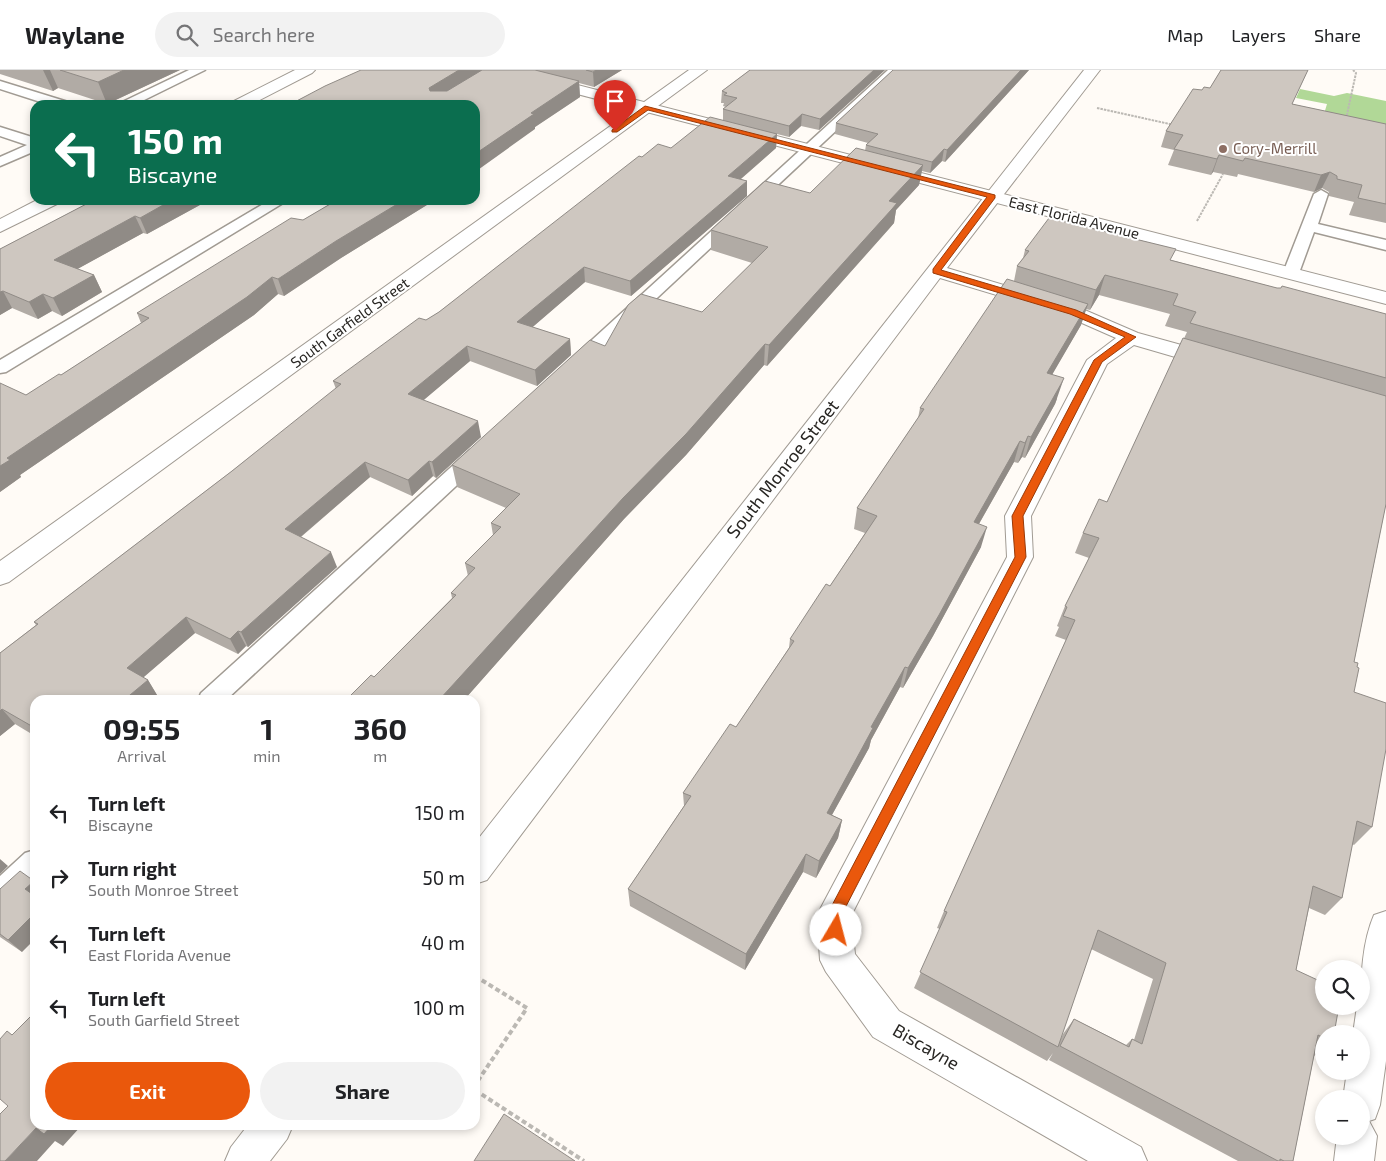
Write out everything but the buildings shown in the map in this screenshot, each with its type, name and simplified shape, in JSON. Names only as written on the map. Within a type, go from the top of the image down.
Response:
[{"type":"street","points":[[248,100],[307,70]]},
{"type":"street","name":"South Garfield Street","points":[[0,575],[699,70]]},
{"type":"street","name":"South Monroe Street","points":[[480,863],[992,196],[1092,70]]},
{"type":"street","name":"East Florida Avenue","points":[[497,72],[647,108],[1386,298]]},
{"type":"street","points":[[0,226],[41,205]]},
{"type":"street","points":[[936,271],[1073,312],[1131,337],[1235,367]]},
{"type":"street","name":"Biscayne","points":[[1127,1161],[886,1024],[838,960],[834,915],[1020,557],[1018,516],[1022,507],[1098,360],[1131,337]]},
{"type":"street","points":[[1363,1090],[1386,927]]},
{"type":"street","points":[[245,1161],[269,1130]]},
{"type":"street","points":[[1354,1161],[1356,1145]]},
{"type":"lane","points":[[134,100],[198,70]]},
{"type":"lane","points":[[560,378],[895,70]]},
{"type":"lane","points":[[0,85],[47,100]]},
{"type":"lane","points":[[0,131],[30,143]]},
{"type":"lane","points":[[0,162],[30,147]]},
{"type":"lane","points":[[1291,274],[1321,194]]},
{"type":"lane","points":[[0,368],[273,205]]},
{"type":"lane","points":[[1309,226],[1386,245]]},
{"type":"lane","points":[[215,695],[488,445]]},
{"type":"lane","points":[[0,894],[30,867]]},
{"type":"path","points":[[1346,119],[1356,73],[1353,70]]},
{"type":"path","points":[[1089,106],[1175,125]]},
{"type":"path","points":[[1196,223],[1223,174]]},
{"type":"path","points":[[480,979],[527,1008],[480,1078]]},
{"type":"path","points":[[480,1093],[584,1161]]},
{"type":"green space","points":[[1300,89],[1334,96],[1347,93],[1386,101],[1386,133],[1324,114],[1327,104],[1296,98]]},
{"type":"place","name":"Cory-Merrill","points":[[1223,149]]},
{"type":"route","points":[[615,131],[647,108],[992,196],[936,271],[1073,312],[1131,337],[1098,360],[1018,516],[1020,557],[834,915],[836,930]]}]
